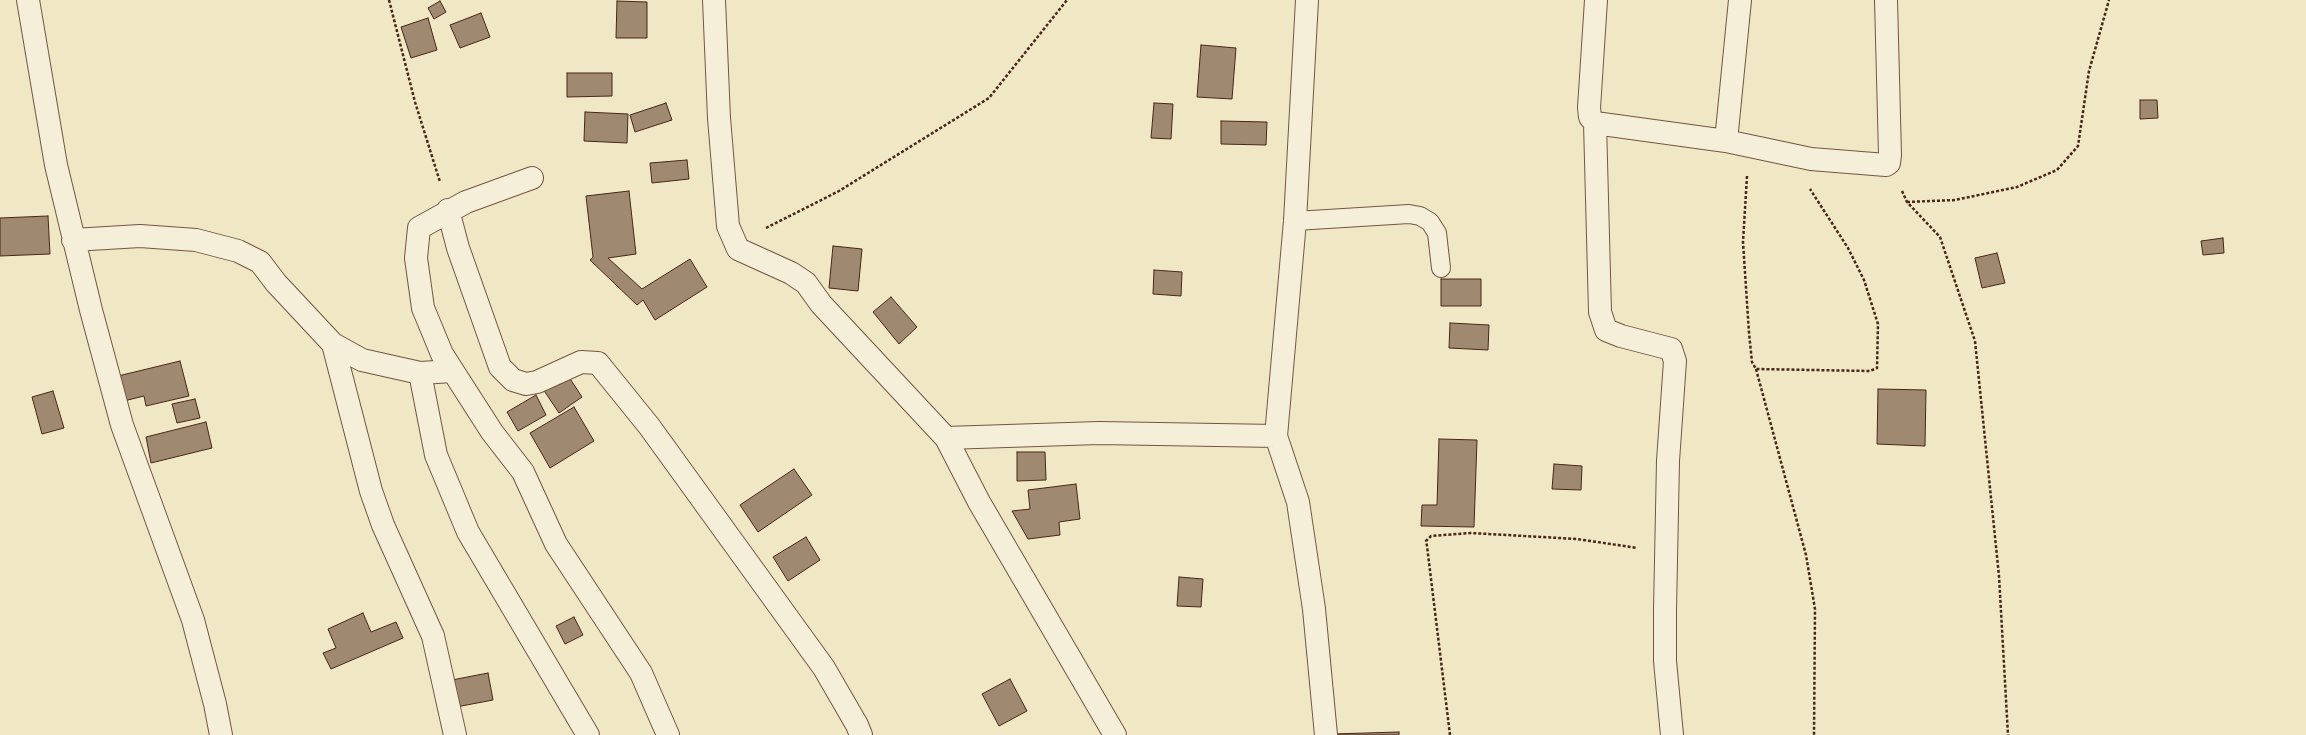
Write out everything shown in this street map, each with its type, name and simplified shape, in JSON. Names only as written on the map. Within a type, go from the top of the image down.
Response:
[{"type":"street","points":[[28,0],[56,165],[122,425],[193,620],[215,704],[221,735]]},
{"type":"street","points":[[714,0],[719,118],[728,226],[738,249],[791,273],[806,283],[821,304],[946,438],[979,502],[1115,735]]},
{"type":"street","points":[[1307,0],[1295,221],[1276,436],[1298,502],[1314,609],[1326,735]]},
{"type":"street","points":[[1596,0],[1589,108],[1590,117],[1595,123],[1600,312],[1606,330],[1621,336],[1671,349],[1675,360],[1668,461],[1665,661],[1672,735]]},
{"type":"street","points":[[1726,141],[1740,0]]},
{"type":"street","points":[[1595,123],[1726,141],[1811,159],[1889,163],[1886,0]]},
{"type":"street","points":[[532,178],[466,202],[448,210],[419,228],[416,258],[423,308],[442,354],[492,432],[523,472],[556,544],[641,673],[668,735]]},
{"type":"street","points":[[448,210],[458,248],[500,367],[513,380],[526,384],[537,382],[581,362],[598,363],[648,426],[820,662],[857,725],[861,735]]},
{"type":"street","points":[[74,240],[140,236],[196,240],[238,250],[260,262],[276,283],[333,344],[362,360],[420,373],[453,371]]},
{"type":"street","points":[[333,344],[371,491],[383,525],[433,636],[455,735]]},
{"type":"street","points":[[420,373],[436,455],[468,532],[588,735]]},
{"type":"street","points":[[946,438],[1099,432],[1276,436]]},
{"type":"lane","points":[[1295,221],[1409,214],[1420,216],[1430,222],[1437,233],[1441,268]]},
{"type":"path","points":[[389,0],[393,9],[415,102],[432,152],[448,210]]},
{"type":"path","points":[[738,249],[752,235],[839,191],[989,98],[1067,0]]},
{"type":"path","points":[[1907,202],[1955,200],[2017,186],[2057,170],[2078,146],[2089,71],[2109,0]]},
{"type":"path","points":[[1750,145],[1743,242],[1752,362],[1756,369],[1806,555],[1814,601],[1814,735]]},
{"type":"path","points":[[1756,369],[1870,371],[1877,368],[1878,324],[1864,280],[1848,248],[1789,154]]},
{"type":"path","points":[[1889,163],[1907,202],[1940,236],[1975,341],[1999,576],[2008,735]]},
{"type":"path","points":[[1450,735],[1426,546],[1426,541],[1431,536],[1471,533],[1577,539],[1666,553]]},
{"type":"building","points":[[440,1],[446,12],[434,19],[428,8]]},
{"type":"building","points":[[617,1],[647,2],[647,38],[616,38]]},
{"type":"building","points":[[481,13],[490,37],[460,48],[450,25]]},
{"type":"building","points":[[428,18],[437,50],[411,58],[401,27]]},
{"type":"building","points":[[1201,45],[1236,48],[1232,99],[1197,97]]},
{"type":"building","points":[[567,73],[612,73],[612,96],[567,97]]},
{"type":"building","points":[[2140,100],[2157,100],[2158,118],[2140,119]]},
{"type":"building","points":[[666,103],[672,120],[635,132],[630,115]]},
{"type":"building","points":[[1154,103],[1173,104],[1171,139],[1151,138]]},
{"type":"building","points":[[585,112],[628,114],[627,143],[584,141]]},
{"type":"building","points":[[1221,121],[1267,122],[1266,145],[1221,144]]},
{"type":"building","points":[[687,160],[689,179],[652,183],[650,163]]},
{"type":"building","points":[[629,191],[636,254],[608,258],[642,289],[690,259],[707,287],[655,320],[643,300],[637,305],[590,260],[593,257],[586,196]]},
{"type":"building","points":[[48,216],[50,254],[0,256],[0,218]]},
{"type":"building","points":[[2223,238],[2224,253],[2203,255],[2201,241]]},
{"type":"building","points":[[833,246],[862,249],[858,291],[829,288]]},
{"type":"building","points":[[1997,253],[2005,283],[1982,288],[1975,258]]},
{"type":"building","points":[[1154,270],[1182,272],[1181,296],[1153,294]]},
{"type":"building","points":[[1441,279],[1481,279],[1481,306],[1441,306]]},
{"type":"building","points":[[891,297],[917,327],[899,344],[873,312]]},
{"type":"building","points":[[1450,323],[1489,325],[1488,350],[1449,348]]},
{"type":"building","points":[[180,361],[189,396],[146,406],[144,396],[124,401],[118,376]]},
{"type":"building","points":[[567,374],[582,397],[559,413],[543,389]]},
{"type":"building","points":[[1878,389],[1926,390],[1925,446],[1877,444]]},
{"type":"building","points":[[53,391],[64,428],[42,434],[32,397]]},
{"type":"building","points":[[536,395],[546,415],[518,431],[507,412]]},
{"type":"building","points":[[195,399],[200,418],[177,423],[172,404]]},
{"type":"building","points":[[574,407],[594,441],[550,468],[530,433]]},
{"type":"building","points":[[206,422],[212,448],[151,463],[146,437]]},
{"type":"building","points":[[1439,439],[1477,440],[1474,527],[1421,526],[1422,505],[1437,505]]},
{"type":"building","points":[[1017,452],[1045,452],[1046,480],[1017,481]]},
{"type":"building","points":[[1554,464],[1582,466],[1581,490],[1552,489]]},
{"type":"building","points":[[794,469],[812,495],[758,532],[740,505]]},
{"type":"building","points":[[1076,484],[1080,519],[1059,522],[1060,535],[1028,539],[1012,511],[1030,509],[1028,490]]},
{"type":"building","points":[[806,537],[820,560],[788,581],[773,557]]},
{"type":"building","points":[[1179,577],[1203,579],[1201,607],[1177,606]]},
{"type":"building","points":[[363,613],[371,632],[396,622],[403,638],[331,669],[323,653],[336,648],[328,629]]},
{"type":"building","points":[[574,617],[583,635],[565,644],[556,626]]},
{"type":"building","points":[[488,673],[493,700],[456,707],[452,680]]},
{"type":"building","points":[[1010,679],[1027,711],[999,726],[982,694]]},
{"type":"building","points":[[1399,732],[1399,735],[1332,735],[1332,734]]}]
